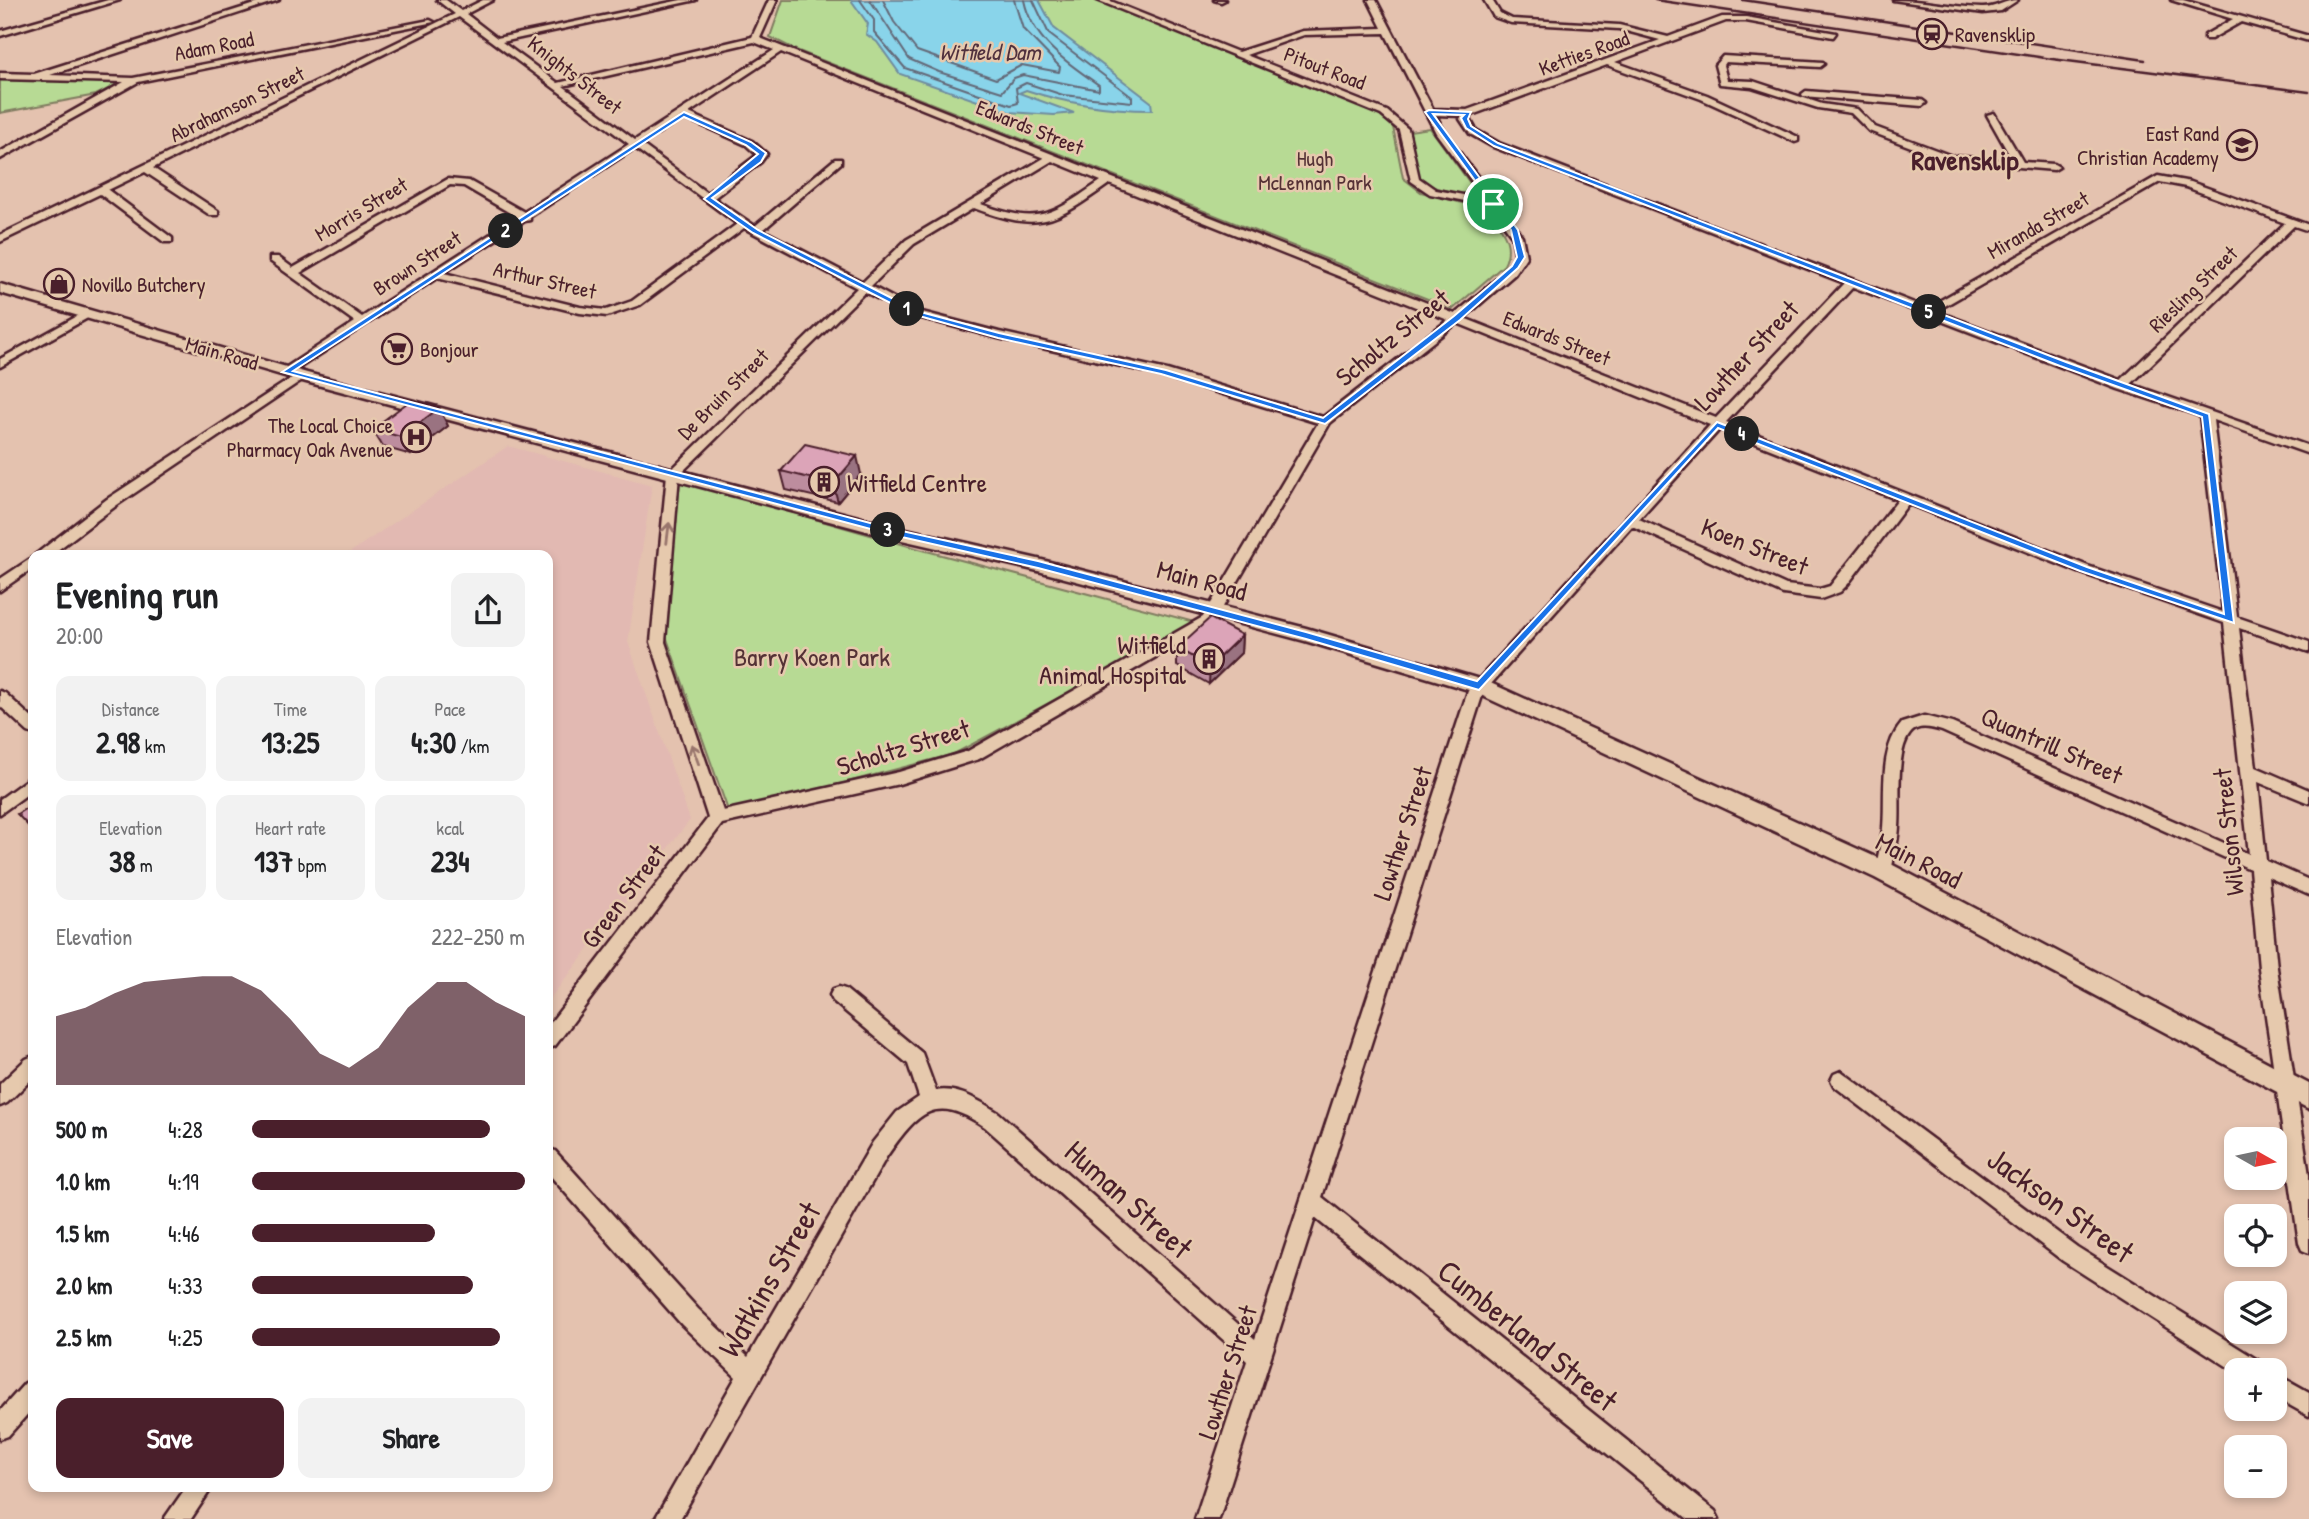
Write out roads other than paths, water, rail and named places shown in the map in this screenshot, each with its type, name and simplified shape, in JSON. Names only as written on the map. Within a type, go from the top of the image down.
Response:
[{"type":"street","points":[[0,34],[116,0]]},
{"type":"street","points":[[35,77],[275,0]]},
{"type":"street","name":"Knights Street","points":[[441,0],[456,16],[498,40],[554,86],[755,232],[914,313],[1163,372],[1325,421]]},
{"type":"street","name":"Abrahamson Street","points":[[0,239],[489,0]]},
{"type":"street","points":[[498,40],[692,0]]},
{"type":"street","points":[[554,86],[755,39],[772,0]]},
{"type":"street","name":"Pitout Road","points":[[1101,0],[1384,113],[1404,129],[1413,180],[1433,192],[1493,204]]},
{"type":"street","name":"Scholtz Street","points":[[717,818],[900,778],[973,755],[1169,646],[1211,616],[1279,495],[1325,421],[1457,318],[1511,272],[1521,257],[1517,236],[1429,112],[1372,0]]},
{"type":"street","points":[[1488,0],[1497,15],[1511,21],[1619,27],[1669,40]]},
{"type":"street","points":[[1897,0],[1983,11],[1998,9],[2014,0]]},
{"type":"street","points":[[2175,0],[2309,39]]},
{"type":"street","name":"Adam Road","points":[[0,156],[135,80],[456,16]]},
{"type":"street","name":"Ketties Road","points":[[1429,112],[1468,113],[1610,63],[1720,20],[1733,18],[1833,34]]},
{"type":"street","points":[[2208,37],[2240,19]]},
{"type":"street","points":[[1237,55],[1303,33],[1388,30]]},
{"type":"street","name":"Edwards Street","points":[[755,39],[2083,569],[2309,647]]},
{"type":"street","name":"Brown Street","points":[[49,550],[363,323],[779,50]]},
{"type":"street","points":[[1717,87],[1719,65],[1723,59],[1820,64]]},
{"type":"street","points":[[1610,63],[1678,87],[1795,139]]},
{"type":"street","points":[[0,76],[135,80]]},
{"type":"street","points":[[1678,87],[1717,87],[1748,83],[1829,108],[1854,111],[1872,129],[1945,158],[2054,167]]},
{"type":"street","points":[[1779,93],[1922,103]]},
{"type":"street","points":[[1468,113],[1465,118],[1468,127],[1496,145],[2122,386],[2309,450]]},
{"type":"street","points":[[684,114],[749,143],[762,153],[758,160],[707,198]]},
{"type":"street","points":[[1991,115],[2020,165]]},
{"type":"street","name":"De Bruin Street","points":[[717,818],[658,642],[673,474],[914,239],[1052,157]]},
{"type":"street","points":[[755,232],[838,161]]},
{"type":"street","points":[[146,168],[215,213]]},
{"type":"street","points":[[972,204],[1013,220],[1033,222],[1055,215],[1110,179]]},
{"type":"street","name":"Miranda Street","points":[[1927,312],[2155,180],[2170,179],[2292,222]]},
{"type":"street","name":"Morris Street","points":[[363,323],[294,272],[448,182],[466,183],[526,218]]},
{"type":"street","points":[[101,190],[168,240]]},
{"type":"street","points":[[2292,222],[2309,228]]},
{"type":"street","name":"Riesling Street","points":[[2122,386],[2292,222]]},
{"type":"street","name":"Arthur Street","points":[[438,275],[580,310],[607,313],[636,303],[743,224]]},
{"type":"street","points":[[274,259],[294,272]]},
{"type":"street","name":"Lowther Street","points":[[1207,1519],[1309,1200],[1483,690],[1630,520],[1851,282]]},
{"type":"street","name":"Main Road","points":[[0,288],[294,374],[1483,690],[1711,790],[1883,872],[2309,1097]]},
{"type":"street","points":[[0,364],[87,315]]},
{"type":"street","name":"Wilson Street","points":[[2206,416],[2249,771],[2268,968],[2288,1086],[2309,1243]]},
{"type":"street","name":"Koen Street","points":[[1630,520],[1783,589],[1821,594],[1835,589],[1843,581],[1905,499]]},
{"type":"street","points":[[0,586],[28,565]]},
{"type":"street","points":[[0,697],[28,723]]},
{"type":"street","name":"Quantrill Street","points":[[1883,872],[1891,832],[1897,749],[1902,733],[1909,726],[1924,722],[1947,727],[2309,888]]},
{"type":"street","points":[[2249,771],[2309,797]]},
{"type":"street","points":[[0,807],[28,785]]},
{"type":"street","name":"Green Street","points":[[553,1033],[717,818]]},
{"type":"street","points":[[839,995],[915,1059],[940,1099]]},
{"type":"street","points":[[0,1097],[28,1070]]},
{"type":"street","name":"Jackson Street","points":[[1841,1080],[2070,1254],[2234,1358]]},
{"type":"street","name":"Human Street","points":[[940,1099],[969,1103],[992,1120],[1260,1358]]},
{"type":"street","name":"Watkins Street","points":[[667,1519],[880,1149],[902,1119],[940,1099]]},
{"type":"street","points":[[553,1164],[690,1317],[750,1375]]},
{"type":"street","name":"Cumberland Street","points":[[1309,1200],[1707,1519]]},
{"type":"street","points":[[2287,1391],[2309,1405]]},
{"type":"street","points":[[0,1428],[28,1397]]},
{"type":"street","points":[[176,1519],[196,1492]]},
{"type":"water","name":"Witfield Dam","points":[[851,0],[1039,0],[1054,28],[1151,102],[1152,110],[1088,105],[1026,90],[1019,93],[1074,113],[1054,115],[1009,112],[900,74],[877,42],[866,34],[868,24]]},
{"type":"railway","points":[[1655,0],[2052,59],[2309,92]]},
{"type":"railway","points":[[1743,0],[2145,60]]},
{"type":"place","name":"Ravensklip","points":[[1932,34]]},
{"type":"place","name":"East Rand Christian Academy","points":[[2242,145]]},
{"type":"place","name":"Novillo Butchery","points":[[59,284]]},
{"type":"place","name":"Bonjour","points":[[397,349]]},
{"type":"place","name":"The Local Choice Pharmacy Oak Avenue","points":[[416,437]]},
{"type":"place","name":"Witfield Centre","points":[[824,482]]},
{"type":"place","name":"Witfield Animal Hospital","points":[[1209,659]]},
{"type":"district","name":"Ravensklip","points":[[1965,160]]},
{"type":"park label","name":"Hugh McLennan Park","points":[[1315,170]]},
{"type":"park label","name":"Barry Koen Park","points":[[812,656]]}]
